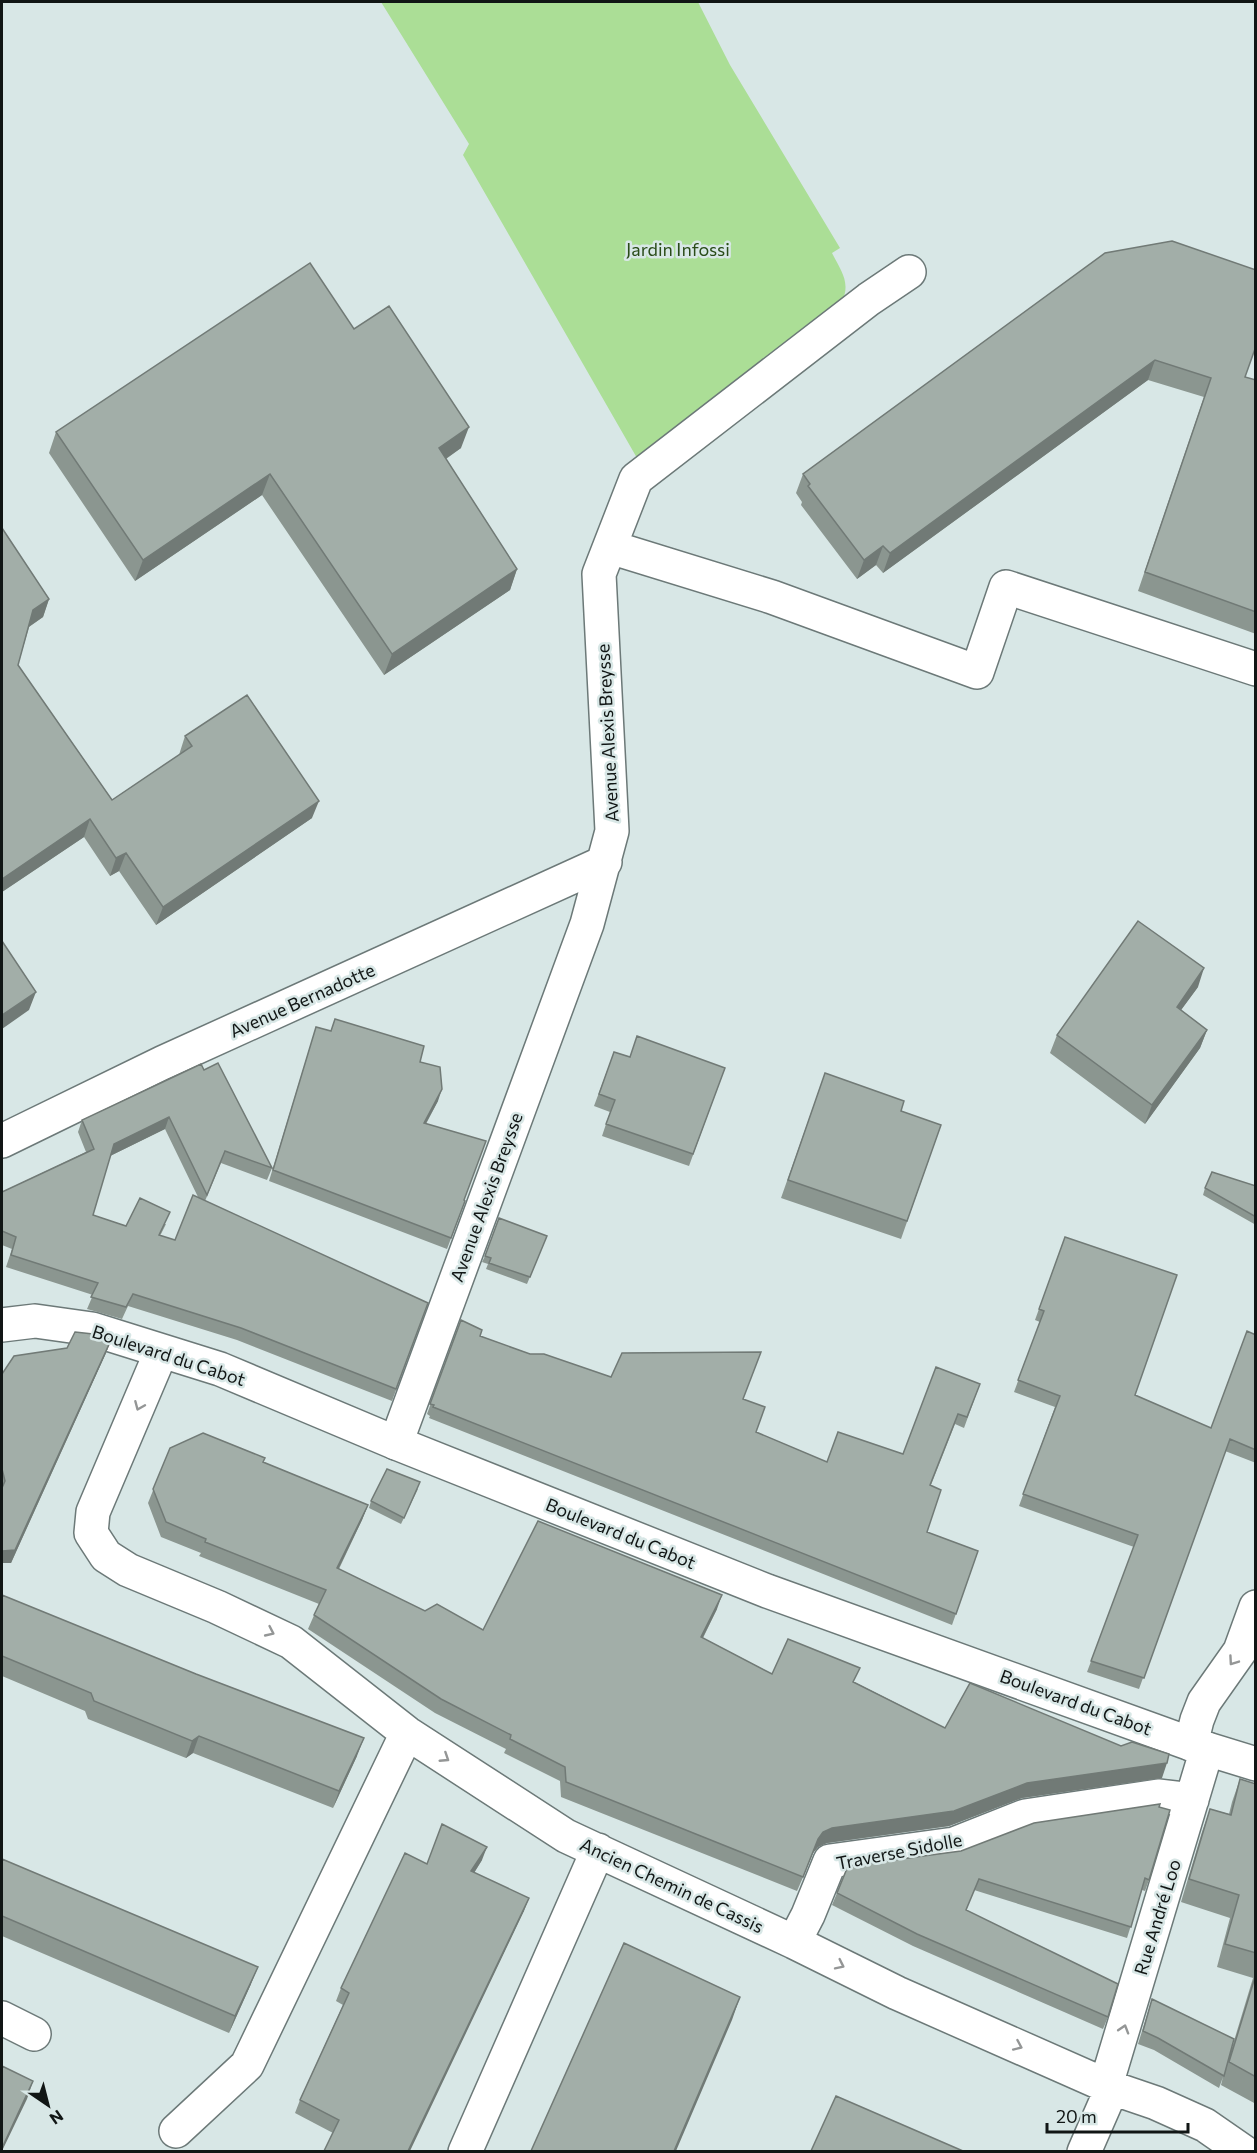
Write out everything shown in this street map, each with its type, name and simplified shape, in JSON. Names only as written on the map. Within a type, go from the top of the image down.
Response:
[{"type":"street","name":"Avenue Alexis Breysse","points":[[396,1443],[587,924],[605,862],[612,831],[599,574],[636,479],[869,299],[909,272]]},
{"type":"street","points":[[610,547],[772,597],[977,672],[1006,587],[1256,669]]},
{"type":"street","name":"Avenue Bernadotte","points":[[2,1141],[162,1064],[605,862]]},
{"type":"street","name":"Boulevard du Cabot","points":[[2,1304],[35,1321]]},
{"type":"street","name":"Boulevard du Cabot","points":[[2,1325],[35,1321],[92,1329],[236,1375],[396,1443],[767,1591],[1199,1746],[1256,1764]]},
{"type":"street","name":"Ancien Chemin de Cassis","points":[[161,1352],[93,1512],[91,1533],[106,1556],[128,1570],[217,1607],[291,1642],[407,1733],[566,1836],[794,1942],[897,1993],[1109,2086],[1156,2103],[1205,2125],[1244,2151]]},
{"type":"street","name":"Rue André Loo","points":[[1084,2151],[1109,2086],[1192,1800],[1199,1746],[1197,1720],[1204,1702],[1240,1652],[1256,1607]]},
{"type":"street","points":[[176,2131],[247,2065],[407,1733]]},
{"type":"street","name":"Traverse Sidolle","points":[[794,1942],[808,1916],[830,1861],[954,1844],[1025,1816],[1158,1796],[1192,1800]]},
{"type":"street","points":[[465,2151],[598,1850]]},
{"type":"street","points":[[2,2018],[34,2034]]},
{"type":"green space","name":"Jardin Infossi","points":[[381,2],[698,2],[730,65],[840,248],[832,253],[845,282],[845,295],[842,302],[637,458],[463,155],[469,144]]},
{"type":"building","points":[[1172,241],[1256,270],[1256,346],[1245,377],[1256,380],[1256,612],[1145,572],[1211,378],[1155,360],[890,553],[883,546],[864,560],[808,486],[810,484],[803,474],[1105,253]]},
{"type":"building","points":[[310,263],[354,329],[389,306],[469,427],[439,448],[517,569],[392,654],[270,474],[143,560],[56,432]]},
{"type":"building","points":[[2,528],[49,599],[33,610],[18,665],[112,800],[192,746],[185,736],[247,695],[319,801],[163,907],[126,853],[116,858],[90,819],[2,879]]},
{"type":"building","points":[[1138,921],[1204,968],[1177,1007],[1207,1030],[1152,1105],[1057,1035]]},
{"type":"building","points":[[2,941],[36,992],[2,1015]]},
{"type":"building","points":[[335,1019],[424,1046],[420,1062],[440,1067],[442,1089],[424,1123],[486,1141],[451,1238],[273,1170],[316,1027],[331,1031]]},
{"type":"building","points":[[637,1036],[725,1068],[693,1154],[606,1124],[615,1100],[599,1094],[614,1052],[630,1057]]},
{"type":"building","points":[[218,1063],[272,1168],[225,1151],[207,1195],[169,1117],[114,1144],[93,1215],[126,1226],[140,1198],[170,1212],[159,1235],[175,1240],[193,1195],[428,1303],[396,1389],[241,1328],[133,1294],[126,1307],[91,1297],[98,1283],[11,1255],[16,1237],[2,1231],[2,1192],[94,1149],[82,1120],[201,1064],[204,1070]]},
{"type":"building","points":[[825,1073],[904,1101],[901,1111],[941,1125],[907,1221],[788,1180]]},
{"type":"building","points":[[1212,1172],[1256,1186],[1256,1217],[1205,1188]]},
{"type":"building","points":[[499,1218],[547,1236],[530,1277],[489,1263],[491,1258],[485,1256]]},
{"type":"building","points":[[1065,1237],[1177,1275],[1135,1395],[1211,1428],[1247,1331],[1256,1335],[1256,1450],[1230,1439],[1144,1678],[1091,1661],[1138,1535],[1023,1494],[1060,1396],[1018,1380],[1044,1311],[1039,1309]]},
{"type":"building","points":[[461,1320],[482,1330],[480,1336],[530,1354],[544,1354],[611,1377],[622,1353],[761,1352],[743,1399],[765,1407],[756,1432],[827,1462],[838,1432],[903,1454],[936,1367],[980,1384],[967,1417],[958,1414],[930,1485],[941,1490],[927,1532],[978,1551],[956,1614],[433,1407],[434,1405],[430,1404]]},
{"type":"building","points":[[75,1332],[93,1334],[111,1340],[15,1550],[2,1551],[2,1488],[5,1481],[2,1469],[2,1374],[14,1356],[67,1348]]},
{"type":"building","points":[[203,1433],[265,1458],[263,1462],[368,1505],[337,1568],[425,1611],[437,1604],[483,1630],[538,1521],[722,1595],[701,1637],[772,1674],[788,1639],[860,1668],[853,1682],[945,1728],[970,1683],[1121,1746],[1132,1742],[1169,1754],[1167,1763],[1027,1783],[954,1811],[832,1828],[823,1832],[818,1839],[803,1877],[566,1782],[565,1767],[510,1739],[511,1735],[441,1699],[314,1615],[326,1590],[205,1542],[206,1539],[166,1522],[153,1489],[170,1448]]},
{"type":"building","points":[[387,1469],[420,1482],[404,1518],[371,1501]]},
{"type":"building","points":[[2,1595],[196,1674],[364,1738],[339,1791],[199,1736],[192,1741],[94,1701],[91,1693],[2,1656]]},
{"type":"building","points":[[1240,1779],[1256,1784],[1256,1953],[1225,1944],[1239,1895],[1189,1879],[1210,1809],[1231,1815]]},
{"type":"building","points":[[1160,1804],[1159,1807],[1170,1810],[1149,1880],[1145,1878],[1131,1927],[979,1879],[966,1910],[1118,1984],[1108,2017],[917,1934],[837,1893],[848,1866],[961,1851],[1034,1823]]},
{"type":"building","points":[[442,1824],[487,1847],[471,1871],[529,1898],[408,2151],[324,2151],[339,2120],[300,2100],[349,1993],[341,1988],[405,1853],[427,1864]]},
{"type":"building","points":[[2,1859],[258,1967],[235,2016],[2,1916]]},
{"type":"building","points":[[624,1943],[740,1997],[674,2151],[531,2151]]},
{"type":"building","points":[[1256,1974],[1256,2077],[1229,2062]]},
{"type":"building","points":[[1152,1999],[1234,2039],[1224,2076],[1143,2031]]},
{"type":"building","points":[[2,2066],[33,2081],[2,2148]]},
{"type":"building","points":[[836,2096],[963,2151],[811,2151]]}]
